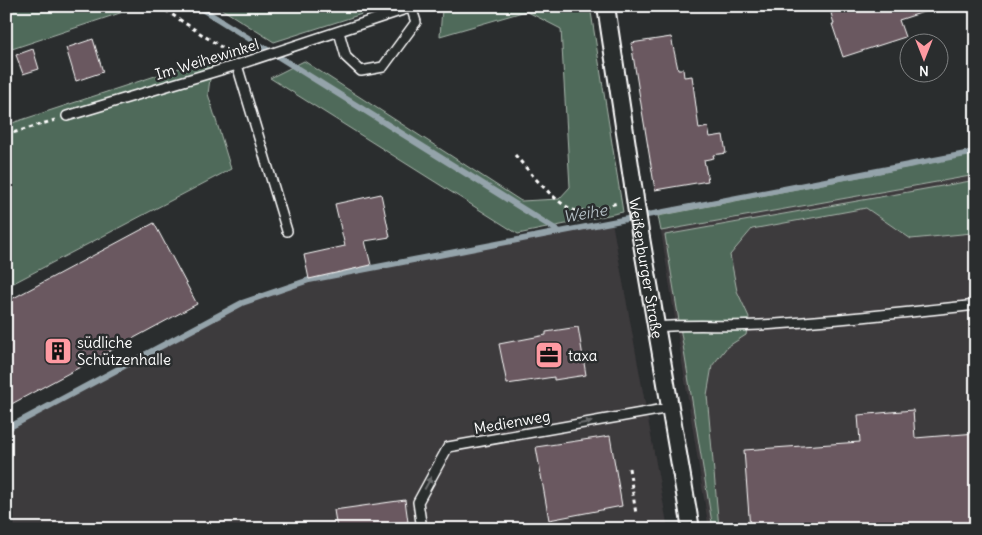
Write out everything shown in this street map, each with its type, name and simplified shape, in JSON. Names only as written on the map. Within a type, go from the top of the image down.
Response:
[{"type":"street","name":"Weißenburger Straße","points":[[606,6],[640,232],[691,529]]},
{"type":"lane","name":"Im Weihewinkel","points":[[67,116],[237,65],[413,7]]},
{"type":"lane","points":[[338,32],[346,58],[361,71],[383,67],[416,22],[413,7]]},
{"type":"lane","points":[[237,65],[287,231]]},
{"type":"lane","points":[[657,327],[768,324],[868,317],[976,304]]},
{"type":"lane","name":"Medienweg","points":[[422,529],[418,502],[448,447],[670,408]]},
{"type":"path","points":[[159,6],[221,47],[237,65]]},
{"type":"path","points":[[6,135],[67,116]]},
{"type":"path","points":[[515,155],[541,184],[565,205],[577,212],[635,199]]},
{"type":"path","points":[[629,468],[636,514]]},
{"type":"shaded area","points":[[976,175],[976,529],[709,529],[661,231]]},
{"type":"shaded area","points":[[612,222],[668,529],[6,529],[6,429],[242,303],[309,280]]},
{"type":"green space","points":[[6,6],[132,6],[135,8],[6,51]]},
{"type":"green space","points":[[217,6],[387,6],[274,42]]},
{"type":"green space","points":[[446,6],[590,6],[623,212],[518,234],[270,78],[304,61],[521,201],[559,199],[570,187],[561,29],[526,11],[440,36],[442,8]]},
{"type":"green space","points":[[213,57],[208,94],[231,169],[6,287],[6,125]]},
{"type":"green space","points":[[976,154],[976,175],[661,231],[658,216]]},
{"type":"green space","points":[[976,180],[976,239],[972,233],[911,239],[866,208],[752,229],[730,255],[737,291],[749,317],[746,335],[727,347],[712,366],[707,395],[719,528],[713,529],[665,235]]},
{"type":"building","points":[[851,6],[932,6],[933,9],[899,20],[903,32],[900,32],[900,39],[843,57],[832,24],[834,24],[831,13]]},
{"type":"building","points":[[671,37],[678,69],[683,69],[684,77],[692,76],[699,129],[708,127],[710,137],[723,135],[726,153],[713,155],[714,158],[704,160],[708,181],[655,190],[631,43]]},
{"type":"building","points":[[93,39],[103,72],[76,81],[66,48]]},
{"type":"building","points":[[33,49],[39,69],[23,74],[16,55]]},
{"type":"building","points":[[381,194],[390,237],[365,241],[371,265],[309,279],[304,255],[345,246],[335,204]]},
{"type":"building","name":"südliche Schützenhalle","points":[[154,223],[197,304],[6,407],[6,302]]},
{"type":"building","points":[[578,327],[586,375],[554,380],[554,377],[507,384],[499,344],[546,335],[546,332]]},
{"type":"building","points":[[913,410],[915,438],[976,433],[976,529],[750,529],[744,450],[860,442],[858,415]]},
{"type":"building","points":[[610,436],[622,506],[549,520],[536,447]]},
{"type":"building","points":[[405,500],[408,522],[375,527],[375,529],[337,529],[334,510]]},
{"type":"waterway","name":"Weihe","points":[[197,6],[560,232]]},
{"type":"waterway","points":[[6,429],[242,303],[309,280],[976,152]]},
{"type":"place","name":"südliche Schützenhalle","points":[[58,351]]},
{"type":"place","name":"taxa","points":[[549,355]]}]
